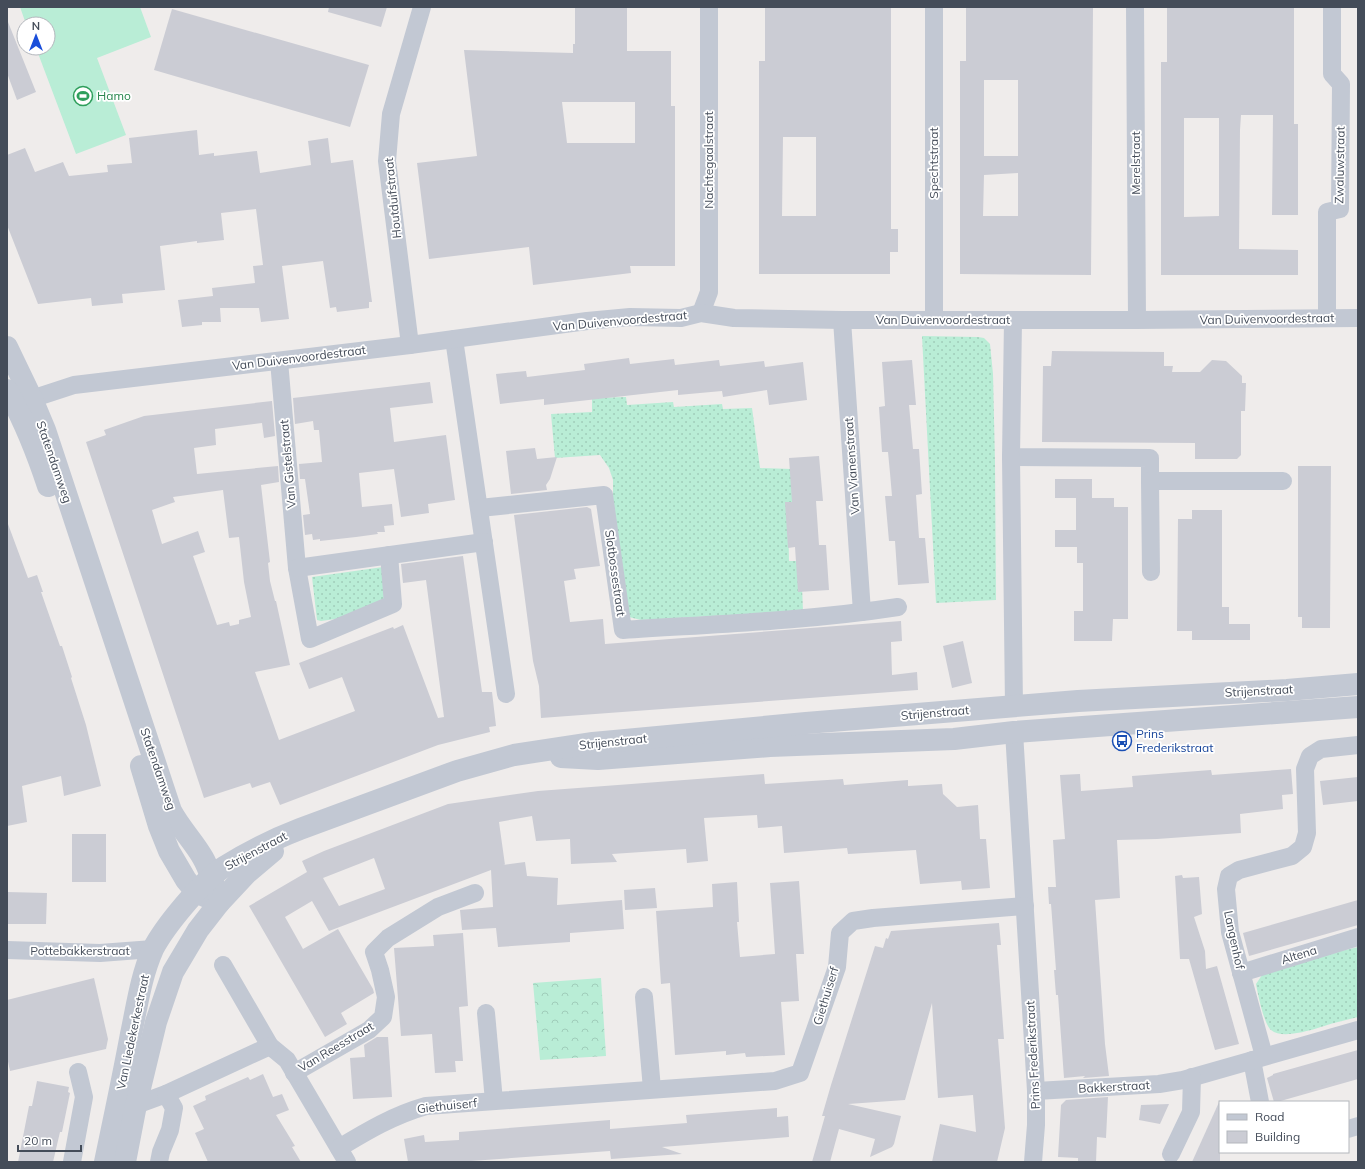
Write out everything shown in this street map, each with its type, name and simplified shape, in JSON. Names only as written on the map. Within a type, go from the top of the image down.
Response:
[{"type":"street","name":"Houtduifstraat","points":[[410,345],[388,161],[390,114],[422,7]]},
{"type":"street","name":"Nachtegaalstraat","points":[[701,313],[709,292],[709,7]]},
{"type":"street","name":"Spechtstraat","points":[[934,7],[934,320]]},
{"type":"street","name":"Merelstraat","points":[[1135,7],[1137,320]]},
{"type":"street","name":"Zwaluwstraat","points":[[1327,318],[1327,212],[1340,209],[1350,84],[1332,74],[1332,7]]},
{"type":"street","name":"Van Duivenvoordestraat","points":[[18,398],[74,385],[410,345],[587,321],[630,318],[681,318],[701,313],[734,318],[842,320],[1358,318]]},
{"type":"street","name":"Van Vianenstraat","points":[[842,320],[862,612]]},
{"type":"street","points":[[1013,320],[1011,457],[1014,732]]},
{"type":"street","points":[[454,339],[480,508],[506,694]]},
{"type":"street","name":"Statendamweg","points":[[7,348],[18,398],[127,721],[159,826],[169,851],[186,880],[196,892],[219,903]]},
{"type":"street","name":"Van Gistelstraat","points":[[279,360],[297,568],[310,638],[393,604],[389,555]]},
{"type":"street","name":"Statendamweg","points":[[18,398],[45,430],[171,811],[203,858],[212,877],[219,903]]},
{"type":"street","points":[[1011,457],[1150,458],[1151,572]]},
{"type":"street","points":[[1150,481],[1283,481]]},
{"type":"street","name":"Slotbossestraat","points":[[480,508],[604,495],[623,630],[799,619],[862,612]]},
{"type":"street","points":[[297,568],[484,542]]},
{"type":"street","points":[[862,612],[898,607]]},
{"type":"street","name":"Strijenstraat","points":[[196,892],[223,868],[279,837],[457,771],[514,755],[593,743],[806,723],[1078,702],[1287,690],[1358,684]]},
{"type":"street","name":"Strijenstraat","points":[[514,755],[598,759],[770,746],[954,739],[1014,732],[1358,707]]},
{"type":"street","name":"Prins Frederikstraat","points":[[1014,732],[1036,1091],[1036,1125],[1033,1162]]},
{"type":"street","name":"Langenhof","points":[[1258,1058],[1241,973],[1230,932],[1227,913],[1226,889],[1229,876],[1239,870],[1292,856],[1303,847],[1307,833],[1305,769],[1310,756],[1321,749],[1358,745]]},
{"type":"street","name":"Strijenstraat","points":[[219,903],[247,873],[300,829]]},
{"type":"street","name":"Van Liedekerkestraat","points":[[105,1162],[142,982],[153,949],[179,912],[196,892]]},
{"type":"street","name":"Van Reesstraat","points":[[294,1073],[369,1030],[383,1017],[386,997],[374,952],[388,938],[438,907],[475,893]]},
{"type":"street","name":"Van Liedekerkestraat","points":[[125,1162],[136,1105],[156,1022],[172,972],[198,930],[219,903]]},
{"type":"street","name":"Giethuiserf","points":[[343,1155],[372,1128],[407,1111],[426,1106],[775,1081],[800,1073],[836,967],[840,933],[853,921],[873,918],[1025,906]]},
{"type":"street","name":"Altena","points":[[1241,973],[1358,938]]},
{"type":"street","name":"Pottebakkerstraat","points":[[7,950],[100,953],[153,949]]},
{"type":"street","name":"Van Reesstraat","points":[[223,965],[270,1046],[287,1060],[343,1155]]},
{"type":"street","points":[[644,997],[652,1089]]},
{"type":"street","name":"Giethuiserf","points":[[486,1013],[494,1101]]},
{"type":"street","name":"Bakkerstraat","points":[[1036,1091],[1159,1084],[1192,1077],[1358,1030]]},
{"type":"street","points":[[136,1105],[166,1094],[270,1046]]},
{"type":"street","points":[[1258,1058],[1260,1101]]},
{"type":"street","points":[[72,1162],[84,1097],[78,1072]]},
{"type":"street","points":[[1171,1154],[1191,1112],[1192,1077]]},
{"type":"street","points":[[158,1162],[170,1130],[174,1108],[166,1094]]},
{"type":"green space","name":"Hamo","points":[[20,7],[140,7],[151,37],[97,58],[126,135],[76,154],[39,56],[56,56],[56,16],[23,16]]},
{"type":"green space","points":[[922,336],[978,337],[984,338],[990,344],[993,374],[996,600],[936,603]]},
{"type":"green space","points":[[626,397],[627,405],[673,402],[674,407],[722,404],[723,409],[752,408],[760,468],[792,469],[794,511],[788,511],[789,561],[801,561],[803,611],[641,620],[629,617],[613,512],[613,480],[609,468],[600,455],[555,458],[551,414],[592,412],[592,398]]},
{"type":"green space","points":[[383,567],[384,600],[350,617],[321,621],[317,620],[312,577]]},
{"type":"green space","points":[[1358,947],[1358,1017],[1293,1034],[1277,1033],[1268,1027],[1256,984],[1262,975],[1328,954]]},
{"type":"green space","points":[[601,978],[606,1056],[540,1060],[533,983]]},
{"type":"building","points":[[329,7],[387,7],[381,27],[328,12]]},
{"type":"building","points":[[575,7],[627,7],[627,51],[671,51],[671,106],[675,106],[675,266],[630,266],[631,273],[533,285],[529,247],[429,259],[417,163],[477,156],[464,50],[573,53],[573,44],[575,44]],"holes":[[[562,102],[635,102],[635,143],[567,143]]]},
{"type":"building","points":[[765,7],[891,7],[891,229],[898,229],[898,252],[890,252],[890,274],[759,274],[759,61],[765,61]],"holes":[[[783,137],[816,137],[816,216],[782,216]]]},
{"type":"building","points":[[966,7],[1093,7],[1091,275],[960,274],[960,61],[966,61]],"holes":[[[984,80],[1018,80],[1018,156],[984,156]],[[1018,173],[1018,216],[983,216],[984,175]]]},
{"type":"building","points":[[1167,7],[1294,7],[1294,124],[1298,124],[1298,215],[1272,215],[1273,115],[1241,115],[1239,249],[1298,250],[1298,275],[1161,275],[1161,62],[1167,62]],"holes":[[[1184,118],[1219,118],[1219,216],[1184,217]]]},
{"type":"building","points":[[172,9],[369,65],[350,127],[154,70]]},
{"type":"building","points":[[8,22],[16,42],[16,56],[22,56],[36,92],[17,100],[7,73]]},
{"type":"building","points":[[197,130],[199,155],[214,153],[214,156],[257,151],[260,173],[311,165],[308,141],[328,138],[331,163],[353,160],[372,302],[369,302],[369,308],[337,312],[336,307],[330,308],[323,261],[282,266],[289,319],[261,322],[259,308],[220,308],[221,322],[202,322],[202,325],[182,327],[178,300],[213,296],[212,288],[255,283],[253,266],[263,265],[256,209],[221,213],[224,240],[197,243],[197,241],[160,246],[165,290],[122,294],[123,303],[92,306],[91,298],[38,304],[7,225],[7,155],[25,148],[35,172],[63,162],[69,176],[108,172],[107,165],[132,163],[129,138]]},
{"type":"building","points":[[1052,351],[1164,352],[1164,366],[1173,366],[1172,372],[1200,372],[1212,360],[1226,361],[1242,376],[1242,383],[1246,383],[1245,411],[1241,411],[1241,455],[1237,459],[1195,459],[1195,443],[1042,442],[1043,366],[1051,366]]},
{"type":"building","points":[[629,358],[630,364],[674,359],[675,365],[719,360],[720,366],[764,361],[765,367],[803,362],[807,400],[769,405],[767,390],[723,397],[722,391],[678,395],[678,390],[544,405],[544,399],[500,404],[496,374],[526,371],[527,377],[585,370],[584,364]]},
{"type":"building","points":[[912,360],[916,405],[909,405],[913,449],[919,449],[922,494],[916,495],[919,538],[925,538],[929,583],[898,585],[895,541],[889,541],[885,496],[892,496],[888,452],[882,452],[879,407],[885,406],[882,362]]},
{"type":"building","points":[[430,382],[433,403],[390,408],[394,442],[446,435],[455,500],[428,504],[429,513],[401,517],[394,469],[359,473],[362,507],[392,504],[394,525],[384,526],[385,532],[377,532],[378,534],[356,537],[320,541],[320,539],[313,540],[312,534],[305,535],[303,515],[310,514],[305,479],[300,479],[299,464],[322,462],[319,430],[314,430],[313,421],[295,424],[293,398]]},
{"type":"building","points":[[272,401],[275,436],[264,438],[262,423],[215,429],[216,445],[194,448],[197,474],[278,466],[279,482],[261,485],[270,562],[268,563],[270,581],[276,601],[290,665],[255,672],[279,740],[355,711],[342,677],[309,689],[299,663],[393,627],[394,629],[403,625],[438,718],[444,717],[426,580],[403,583],[401,564],[463,556],[482,692],[492,692],[496,726],[489,727],[490,732],[438,745],[280,805],[270,782],[252,788],[250,783],[204,798],[86,442],[106,435],[104,430],[144,416]],"holes":[[[223,490],[229,538],[239,537],[244,582],[251,617],[239,620],[239,624],[230,626],[229,622],[217,625],[193,556],[205,552],[198,531],[162,544],[152,510],[175,502],[173,497]]]},
{"type":"building","points":[[535,448],[537,459],[557,457],[550,479],[546,485],[547,490],[511,494],[506,451]]},
{"type":"building","points":[[819,456],[823,501],[816,501],[819,545],[826,545],[829,590],[798,592],[795,547],[788,548],[785,502],[792,502],[789,458]]},
{"type":"building","points":[[1298,466],[1331,466],[1330,628],[1302,628],[1302,617],[1298,617]]},
{"type":"building","points":[[1055,479],[1092,479],[1092,498],[1114,498],[1114,507],[1128,507],[1128,619],[1113,619],[1112,641],[1074,641],[1074,611],[1083,611],[1083,563],[1077,563],[1077,547],[1055,547],[1055,530],[1076,530],[1076,498],[1055,498]]},
{"type":"building","points":[[587,507],[591,509],[600,566],[574,569],[576,579],[564,581],[570,622],[603,619],[605,644],[901,621],[902,641],[891,642],[892,675],[917,672],[918,690],[541,718],[539,686],[533,661],[514,515]]},
{"type":"building","points":[[1192,510],[1222,510],[1222,607],[1229,607],[1229,624],[1250,624],[1250,640],[1192,640],[1192,631],[1177,631],[1178,519],[1192,519]]},
{"type":"building","points":[[7,524],[28,578],[37,575],[43,592],[41,592],[60,646],[62,646],[72,677],[71,678],[86,725],[101,786],[64,796],[61,776],[22,786],[27,822],[7,826]]},
{"type":"building","points":[[963,641],[972,683],[952,688],[943,646]]},
{"type":"building","points":[[1291,769],[1293,794],[1282,795],[1283,809],[1240,814],[1241,833],[1157,839],[1117,840],[1120,898],[1095,900],[1105,1044],[1109,1076],[1064,1078],[1058,995],[1056,995],[1054,970],[1056,970],[1051,904],[1049,904],[1048,887],[1056,887],[1053,840],[1065,839],[1060,775],[1080,774],[1081,791],[1133,787],[1132,776],[1211,770],[1212,775]]},
{"type":"building","points":[[764,774],[765,784],[843,779],[844,785],[908,780],[908,786],[942,784],[943,794],[957,807],[978,805],[980,839],[986,839],[990,888],[962,890],[961,881],[920,884],[916,850],[848,854],[847,848],[784,853],[782,826],[758,828],[757,815],[704,818],[708,861],[687,863],[686,849],[612,854],[617,862],[571,864],[570,839],[536,841],[532,816],[499,822],[505,865],[525,862],[527,876],[558,878],[557,905],[622,900],[624,929],[570,933],[570,942],[498,947],[496,928],[462,930],[460,910],[493,907],[491,870],[329,931],[312,901],[285,917],[303,949],[338,929],[374,993],[341,1013],[347,1024],[325,1037],[249,906],[307,872],[302,861],[324,851],[448,804],[538,791]],"holes":[[[374,858],[385,889],[339,906],[323,878]]]},
{"type":"building","points":[[1358,777],[1358,801],[1323,805],[1320,781]]},
{"type":"building","points":[[72,834],[106,834],[106,882],[72,882]]},
{"type":"building","points":[[1182,875],[1183,878],[1199,877],[1202,914],[1194,917],[1205,951],[1206,969],[1217,966],[1239,1044],[1215,1050],[1189,959],[1180,959],[1175,876]]},
{"type":"building","points":[[799,881],[804,954],[796,954],[799,1001],[781,1002],[785,1055],[746,1057],[745,1053],[726,1055],[726,1051],[675,1055],[670,983],[661,984],[656,911],[713,907],[712,884],[737,882],[739,922],[737,922],[740,957],[775,954],[770,883]]},
{"type":"building","points":[[655,888],[657,908],[625,910],[624,890]]},
{"type":"building","points":[[7,892],[47,893],[46,924],[7,924]]},
{"type":"building","points":[[1358,900],[1358,925],[1249,956],[1243,933]]},
{"type":"building","points":[[999,923],[1001,945],[997,945],[1004,1039],[998,1039],[1005,1128],[997,1162],[932,1162],[940,1124],[976,1132],[973,1095],[938,1098],[932,1003],[905,1100],[848,1104],[901,1116],[892,1147],[870,1157],[875,1139],[839,1129],[830,1162],[812,1162],[825,1116],[822,1116],[831,1085],[875,946],[883,948],[886,938],[888,939],[891,931]]},
{"type":"building","points":[[463,933],[468,1006],[459,1007],[463,1061],[455,1061],[456,1072],[435,1073],[432,1034],[401,1036],[394,948],[434,946],[433,935]]},
{"type":"building","points":[[94,978],[108,1039],[106,1049],[10,1071],[7,1057],[7,1000]]},
{"type":"building","points":[[377,1037],[388,1037],[392,1097],[353,1099],[350,1058],[365,1057],[364,1045]]},
{"type":"building","points":[[1358,1050],[1358,1079],[1281,1101],[1274,1101],[1267,1078],[1273,1074]]},
{"type":"building","points":[[263,1074],[273,1097],[282,1094],[289,1110],[276,1115],[295,1146],[292,1147],[301,1162],[208,1162],[195,1133],[204,1129],[193,1106],[206,1100],[205,1096],[248,1077],[250,1080]]},
{"type":"building","points":[[37,1081],[69,1087],[68,1092],[70,1093],[62,1132],[60,1132],[53,1162],[18,1162],[29,1106],[32,1106]]},
{"type":"building","points":[[1108,1097],[1106,1138],[1097,1137],[1096,1162],[1078,1161],[1078,1158],[1058,1157],[1061,1105],[1066,1100]]},
{"type":"building","points":[[1219,1102],[1220,1162],[1192,1162]]},
{"type":"building","points":[[1169,1104],[1160,1124],[1139,1120],[1141,1105]]},
{"type":"building","points":[[777,1108],[777,1117],[788,1116],[789,1137],[662,1147],[682,1154],[611,1159],[610,1151],[457,1162],[408,1162],[404,1139],[424,1135],[425,1142],[459,1140],[459,1132],[610,1120],[610,1129],[687,1123],[686,1115]]},
{"type":"place","name":"Hamo","points":[[83,96]]},
{"type":"place","name":"Prins Frederikstraat","points":[[1122,741]]}]
